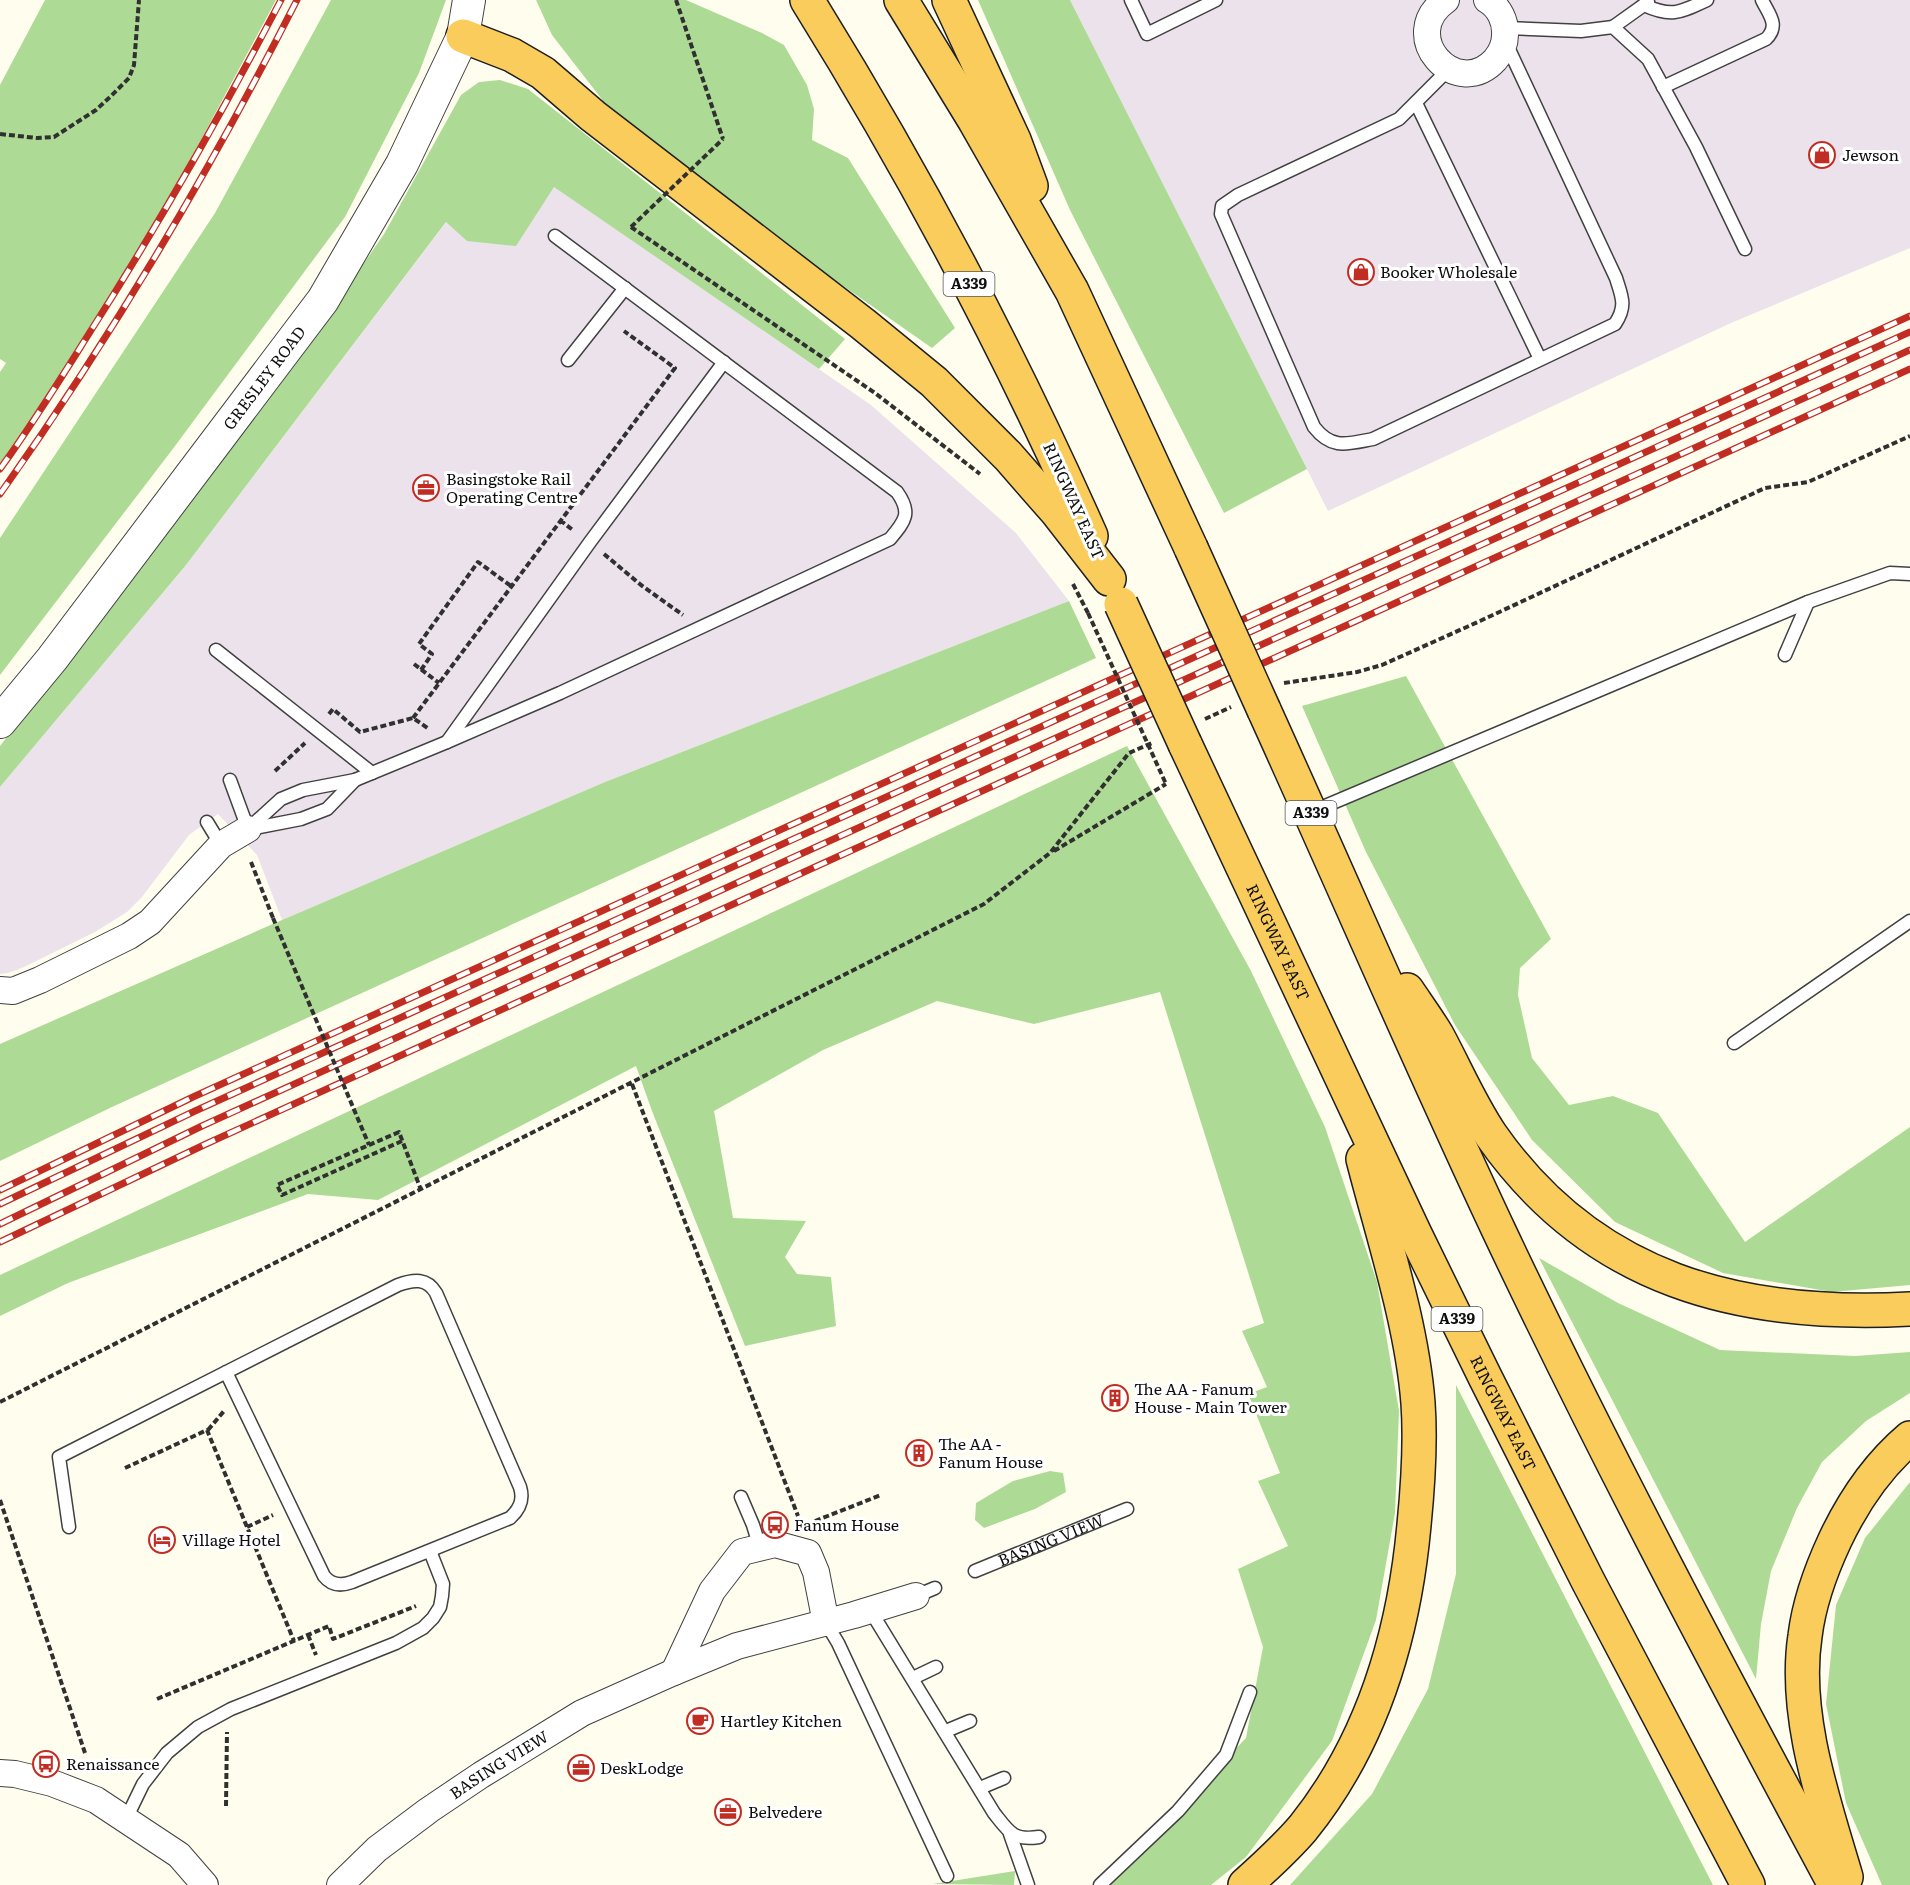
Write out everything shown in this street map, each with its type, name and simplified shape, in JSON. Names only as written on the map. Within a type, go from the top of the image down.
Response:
[{"type":"highway","name":"RINGWAY EAST","points":[[807,0],[861,87],[951,248],[1029,400],[1185,744],[1415,1234],[1599,1602],[1748,1885]]},
{"type":"highway","name":"A339","points":[[901,0],[970,111],[1072,291],[1311,812],[1429,1079],[1541,1317],[1692,1616],[1834,1885]]},
{"type":"highway","points":[[949,0],[1014,140],[1072,291]]},
{"type":"highway","points":[[463,36],[512,55],[543,74],[593,116],[863,324],[934,382],[1008,456],[1057,512],[1115,591]]},
{"type":"highway","points":[[1358,916],[1436,1034],[1490,1133],[1526,1180],[1550,1205],[1575,1225],[1631,1261],[1667,1278],[1702,1290],[1776,1305],[1844,1310],[1910,1309]]},
{"type":"highway","points":[[1245,1885],[1302,1829],[1351,1754],[1375,1704],[1394,1648],[1411,1554],[1420,1444],[1418,1402],[1411,1351],[1341,1074]]},
{"type":"highway","points":[[1849,1885],[1814,1761],[1803,1692],[1804,1636],[1819,1580],[1844,1521],[1859,1495],[1910,1438]]},
{"type":"street","name":"GRESLEY ROAD","points":[[0,722],[59,650],[323,300],[402,164],[463,36],[469,0]]},
{"type":"street","points":[[1446,0],[1431,16],[1426,30],[1428,44],[1438,61],[1449,69],[1470,73],[1489,66],[1500,55],[1505,35],[1497,9],[1487,0]]},
{"type":"street","points":[[0,990],[13,991],[129,936],[150,922],[221,845],[248,829]]},
{"type":"street","points":[[674,1672],[712,1591],[742,1552],[775,1544],[808,1553],[816,1572],[826,1623]]},
{"type":"street","name":"BASING VIEW","points":[[340,1885],[377,1849],[481,1774],[582,1713],[737,1646],[826,1623],[925,1592]]},
{"type":"street","points":[[0,1773],[15,1774],[52,1783],[96,1800],[179,1856],[206,1885]]},
{"type":"lane","points":[[1131,0],[1147,34],[1216,0]]},
{"type":"lane","points":[[1449,69],[1399,119],[1238,195],[1222,206],[1221,214],[1314,427],[1322,437],[1334,444],[1373,439],[1615,324],[1621,314],[1623,299],[1616,279],[1505,35],[1581,32],[1613,27],[1647,2],[1661,13],[1684,11],[1707,0]]},
{"type":"lane","points":[[1663,87],[1766,39],[1773,32],[1774,25],[1762,0]]},
{"type":"lane","points":[[1613,27],[1648,59],[1696,147],[1745,249]]},
{"type":"lane","points":[[1416,103],[1540,359]]},
{"type":"lane","points":[[248,829],[281,799],[303,790],[356,780],[560,693],[890,540],[905,520],[905,503],[897,492],[555,236]]},
{"type":"lane","points":[[568,360],[625,288]]},
{"type":"lane","points":[[447,742],[590,542],[723,362]]},
{"type":"lane","points":[[1311,812],[1808,602],[1890,573],[1910,574]]},
{"type":"lane","points":[[1785,655],[1808,602]]},
{"type":"lane","points":[[216,650],[372,773]]},
{"type":"lane","points":[[230,780],[248,829]]},
{"type":"lane","points":[[248,829],[301,819],[327,809],[356,780]]},
{"type":"lane","points":[[207,822],[221,845]]},
{"type":"lane","points":[[1734,1043],[1910,921]]},
{"type":"lane","points":[[69,1527],[59,1457],[226,1372],[399,1285],[414,1280],[420,1280],[429,1285],[436,1293],[522,1494],[519,1508],[510,1518],[346,1584],[339,1585],[327,1580],[226,1372]]},
{"type":"lane","points":[[741,1497],[760,1548]]},
{"type":"lane","name":"BASING VIEW","points":[[975,1571],[1127,1509]]},
{"type":"lane","points":[[126,1820],[142,1784],[166,1753],[198,1727],[231,1708],[408,1637],[423,1628],[440,1607],[442,1596],[443,1584],[430,1551]]},
{"type":"lane","points":[[870,1610],[994,1813],[1010,1834],[1028,1885]]},
{"type":"lane","points":[[826,1623],[838,1643],[948,1876]]},
{"type":"lane","points":[[913,1678],[936,1667]]},
{"type":"lane","points":[[1100,1885],[1178,1811],[1226,1755],[1250,1692]]},
{"type":"lane","points":[[946,1731],[970,1721]]},
{"type":"lane","points":[[980,1788],[1004,1778]]},
{"type":"lane","points":[[1010,1834],[1024,1839],[1039,1837]]},
{"type":"path","points":[[0,134],[37,138],[54,137],[96,110],[110,97],[129,78],[134,65],[139,0]]},
{"type":"path","points":[[676,0],[723,139],[630,227],[875,393],[986,478]]},
{"type":"path","points":[[275,771],[333,709],[360,732],[413,717],[675,368],[624,331]]},
{"type":"path","points":[[1285,683],[1358,672],[1382,665],[1765,488],[1808,482],[1910,436]]},
{"type":"path","points":[[560,520],[699,628]]},
{"type":"path","points":[[421,670],[432,654],[419,644],[478,562],[511,586]]},
{"type":"path","points":[[0,1402],[984,904],[1050,853],[1166,784],[1088,613],[1071,581]]},
{"type":"path","points":[[414,664],[439,683]]},
{"type":"path","points":[[413,717],[447,742]]},
{"type":"path","points":[[1050,853],[1129,753]]},
{"type":"path","points":[[251,862],[369,1145]]},
{"type":"path","points":[[632,1084],[798,1516]]},
{"type":"path","points":[[402,1141],[282,1195],[277,1185],[399,1132],[421,1190]]},
{"type":"path","points":[[125,1468],[207,1430],[294,1641]]},
{"type":"path","points":[[815,1521],[881,1495]]},
{"type":"path","points":[[0,1500],[85,1753]]},
{"type":"path","points":[[157,1699],[328,1626],[333,1639],[442,1596]]},
{"type":"path","points":[[308,1635],[313,1647]]},
{"type":"path","points":[[226,1806],[228,1734]]},
{"type":"shaded area","points":[[1070,0],[1910,0],[1910,248],[1731,323],[1328,511]]},
{"type":"shaded area","points":[[501,150],[871,405],[1016,533],[1069,601],[605,782],[282,920],[257,855],[218,814],[189,835],[142,897],[127,912],[95,932],[24,967],[0,974],[0,787],[186,565]]},
{"type":"green space","points":[[45,0],[276,0],[144,246],[0,469],[0,372],[6,363],[0,359],[0,85]]},
{"type":"green space","points":[[331,0],[446,0],[419,73],[345,217],[172,450],[0,675],[0,538],[215,213]]},
{"type":"green space","points":[[536,0],[686,0],[784,45],[807,85],[814,109],[812,140],[848,158],[955,328],[932,348],[753,223],[604,102],[552,35]]},
{"type":"green space","points":[[978,0],[1070,0],[1307,469],[1224,513],[1070,210]]},
{"type":"green space","points":[[500,80],[528,89],[845,339],[819,369],[554,187],[516,246],[467,241],[446,222],[186,565],[0,787],[0,746],[306,347],[384,234],[461,95],[479,82]]},
{"type":"green space","points":[[1069,601],[1096,658],[112,1107],[0,1161],[0,1044],[605,782]]},
{"type":"green space","points":[[1406,676],[1551,939],[1520,968],[1518,995],[1532,1058],[1569,1105],[1613,1096],[1658,1113],[1745,1242],[1910,1127],[1910,1285],[1832,1292],[1723,1273],[1615,1222],[1532,1140],[1455,1025],[1366,852],[1302,706]]},
{"type":"green space","points":[[1127,746],[1251,971],[1325,1127],[1377,1282],[1399,1411],[1395,1513],[1376,1620],[1332,1741],[1246,1857],[1211,1885],[1099,1885],[1150,1838],[1246,1738],[1263,1647],[1238,1569],[1288,1546],[1258,1481],[1280,1473],[1248,1394],[1267,1387],[1242,1331],[1264,1323],[1160,992],[1034,1024],[937,1001],[823,1050],[714,1111],[733,1218],[806,1221],[785,1257],[797,1274],[831,1277],[836,1326],[745,1346],[636,1066],[378,1200],[308,1194],[68,1283],[0,1316],[0,1275]]},
{"type":"green space","points":[[1539,1258],[1618,1303],[1720,1350],[1855,1356],[1910,1352],[1910,1393],[1866,1421],[1822,1462],[1797,1508],[1771,1571],[1761,1624],[1756,1679]]},
{"type":"green space","points":[[1456,1385],[1713,1885],[1290,1885],[1372,1794],[1428,1689],[1456,1574]]},
{"type":"green space","points":[[1050,1471],[1063,1473],[1066,1492],[1035,1509],[984,1528],[975,1520],[976,1503],[1013,1481]]},
{"type":"green space","points":[[1910,1482],[1910,1885],[1882,1885],[1846,1803],[1826,1704],[1836,1605],[1865,1538]]},
{"type":"green space","points":[[1015,1871],[1014,1885],[933,1884]]},
{"type":"railway","points":[[0,469],[46,401],[141,250],[213,126],[281,0]]},
{"type":"railway","points":[[0,494],[81,375],[158,253],[230,127],[297,0]]},
{"type":"railway","points":[[0,1190],[193,1097],[1910,316]]},
{"type":"railway","points":[[0,1204],[195,1111],[1910,332]]},
{"type":"railway","points":[[0,1224],[202,1126],[1910,350]]},
{"type":"railway","points":[[0,1242],[206,1144],[1910,369]]},
{"type":"place","name":"Jewson","points":[[1822,155]]},
{"type":"place","name":"Booker Wholesale","points":[[1361,272]]},
{"type":"place","name":"Basingstoke Rail Operating Centre","points":[[426,488]]},
{"type":"place","name":"The AA - Fanum House - Main Tower","points":[[1115,1398]]},
{"type":"place","name":"The AA - Fanum House","points":[[919,1453]]},
{"type":"place","name":"Fanum House","points":[[775,1525]]},
{"type":"place","name":"Village Hotel","points":[[162,1540]]},
{"type":"place","name":"Hartley Kitchen","points":[[700,1721]]},
{"type":"place","name":"Renaissance","points":[[46,1764]]},
{"type":"place","name":"DeskLodge","points":[[581,1768]]},
{"type":"place","name":"Belvedere","points":[[728,1812]]}]
